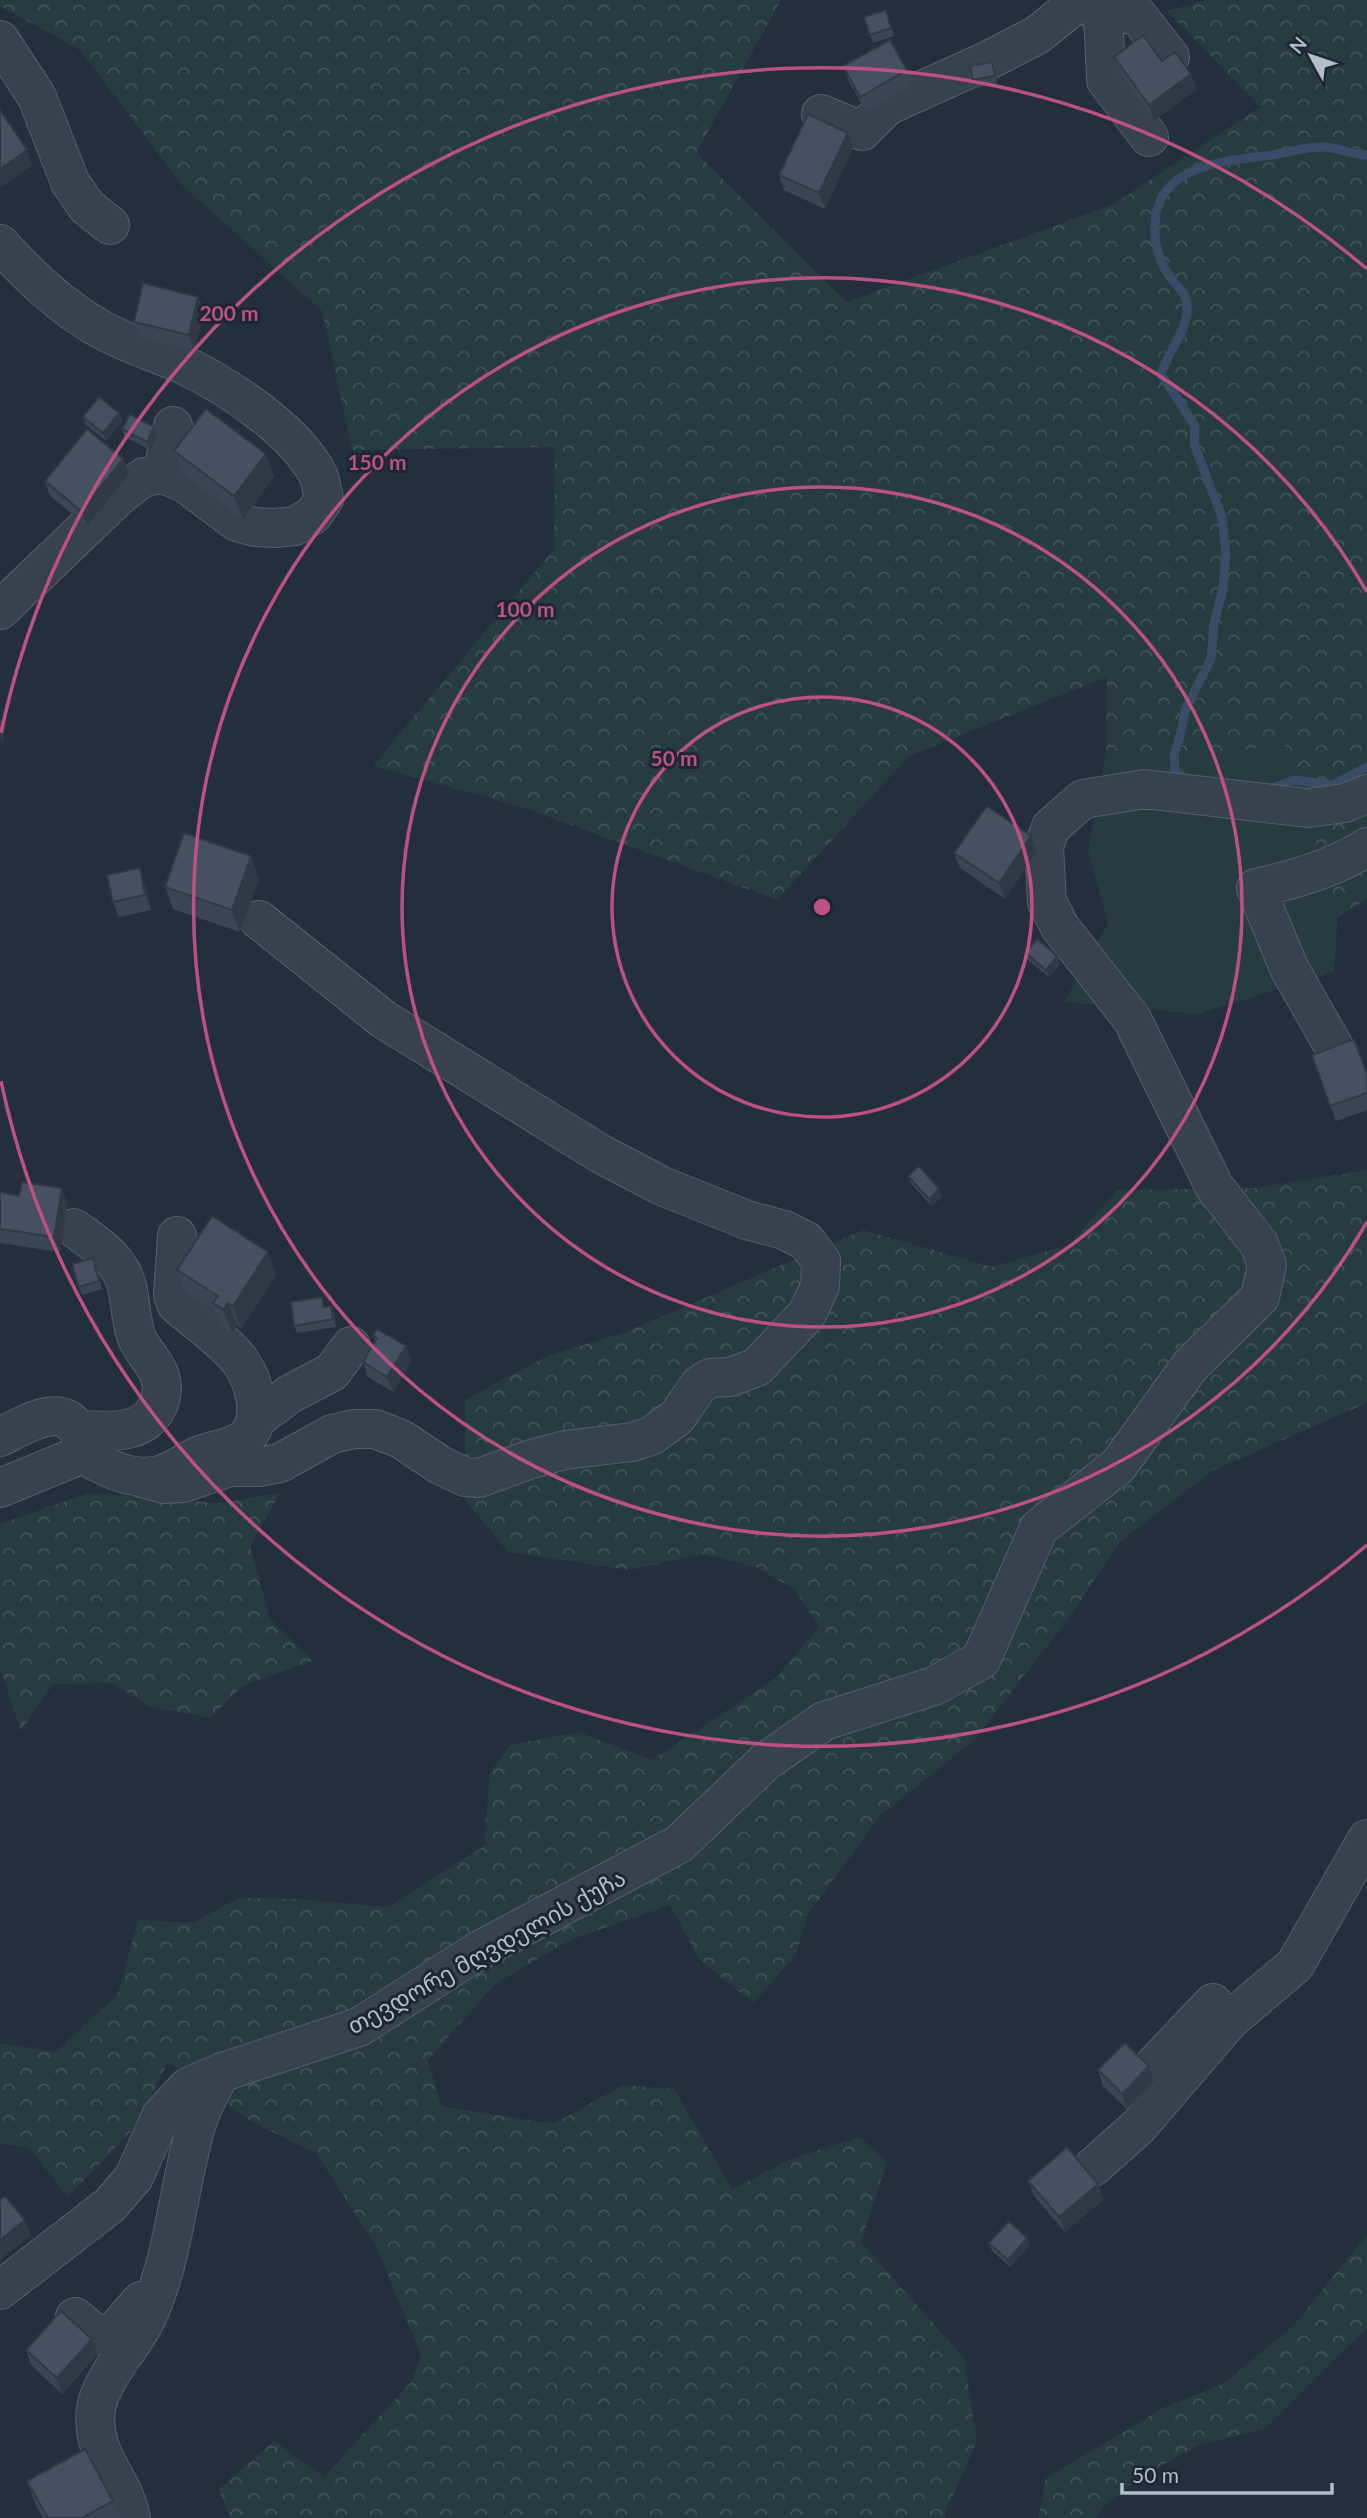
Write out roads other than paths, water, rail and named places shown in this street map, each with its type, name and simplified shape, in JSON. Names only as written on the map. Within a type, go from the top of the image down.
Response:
[{"type":"street","points":[[821,114],[862,131],[887,106],[991,59],[1092,3],[1138,16],[1170,57]]},
{"type":"street","points":[[1092,3],[1104,32],[1106,80],[1149,137]]},
{"type":"street","points":[[0,40],[37,97],[71,182],[87,207],[110,225]]},
{"type":"street","points":[[0,244],[21,267],[63,304],[97,327],[213,380],[289,436],[318,475],[324,499],[313,515],[295,526],[255,527],[237,522],[185,483],[162,474],[144,477],[120,495],[0,611]]},
{"type":"street","points":[[162,474],[173,426]]},
{"type":"street","name":"თევდორე მღვდელის ქუჩა","points":[[0,2290],[110,2205],[134,2177],[161,2116],[188,2087],[220,2073],[359,2027],[478,1951],[679,1844],[765,1762],[824,1721],[934,1686],[981,1660],[1039,1528],[1118,1466],[1190,1366],[1260,1297],[1267,1265],[1259,1244],[1214,1186],[1132,1019],[1060,926],[1047,902],[1044,846],[1051,827],[1083,800],[1144,789],[1308,808],[1345,803],[1367,794]]},
{"type":"street","points":[[1334,1047],[1289,968],[1256,888],[1339,862],[1367,847]]},
{"type":"street","points":[[0,1437],[40,1417],[55,1416],[68,1421],[79,1441],[97,1463],[164,1484],[183,1482],[230,1467],[259,1467],[279,1463],[332,1434],[354,1429],[375,1429],[401,1439],[440,1465],[465,1477],[479,1478],[565,1450],[632,1442],[651,1436],[677,1417],[699,1384],[710,1378],[730,1377],[757,1367],[807,1314],[820,1286],[821,1261],[806,1241],[784,1230],[747,1220],[662,1186],[601,1154],[383,1018],[259,920]]},
{"type":"street","points":[[74,1228],[121,1268],[137,1339],[158,1371],[164,1388],[161,1403],[151,1416],[133,1428],[79,1441]]},
{"type":"street","points":[[177,1236],[173,1295],[176,1304],[240,1362],[256,1401],[255,1420]]},
{"type":"street","points":[[142,1478],[159,1476],[198,1456],[244,1439],[255,1420],[290,1394],[332,1372],[351,1346]]},
{"type":"street","points":[[6,1483],[73,1458],[79,1441]]},
{"type":"street","points":[[1154,2064],[1208,2007],[1276,1953],[1365,1842]]},
{"type":"street","points":[[1093,2167],[1138,2127],[1230,2020],[1294,1965],[1365,1842]]},
{"type":"street","points":[[131,2518],[128,2501],[83,2456],[103,2387],[146,2319],[156,2296],[196,2124],[220,2073]]},
{"type":"street","points":[[75,2317],[96,2335],[110,2336],[160,2278]]},
{"type":"waterway","points":[[1188,780],[1175,771],[1174,754],[1186,708],[1211,659],[1226,553],[1222,517],[1194,444],[1195,426],[1161,374],[1185,323],[1187,305],[1183,292],[1171,278],[1157,250],[1155,223],[1159,203],[1168,188],[1182,177],[1216,163],[1319,147],[1367,155]]},
{"type":"waterway","points":[[1270,789],[1294,780],[1333,785],[1367,767]]}]
